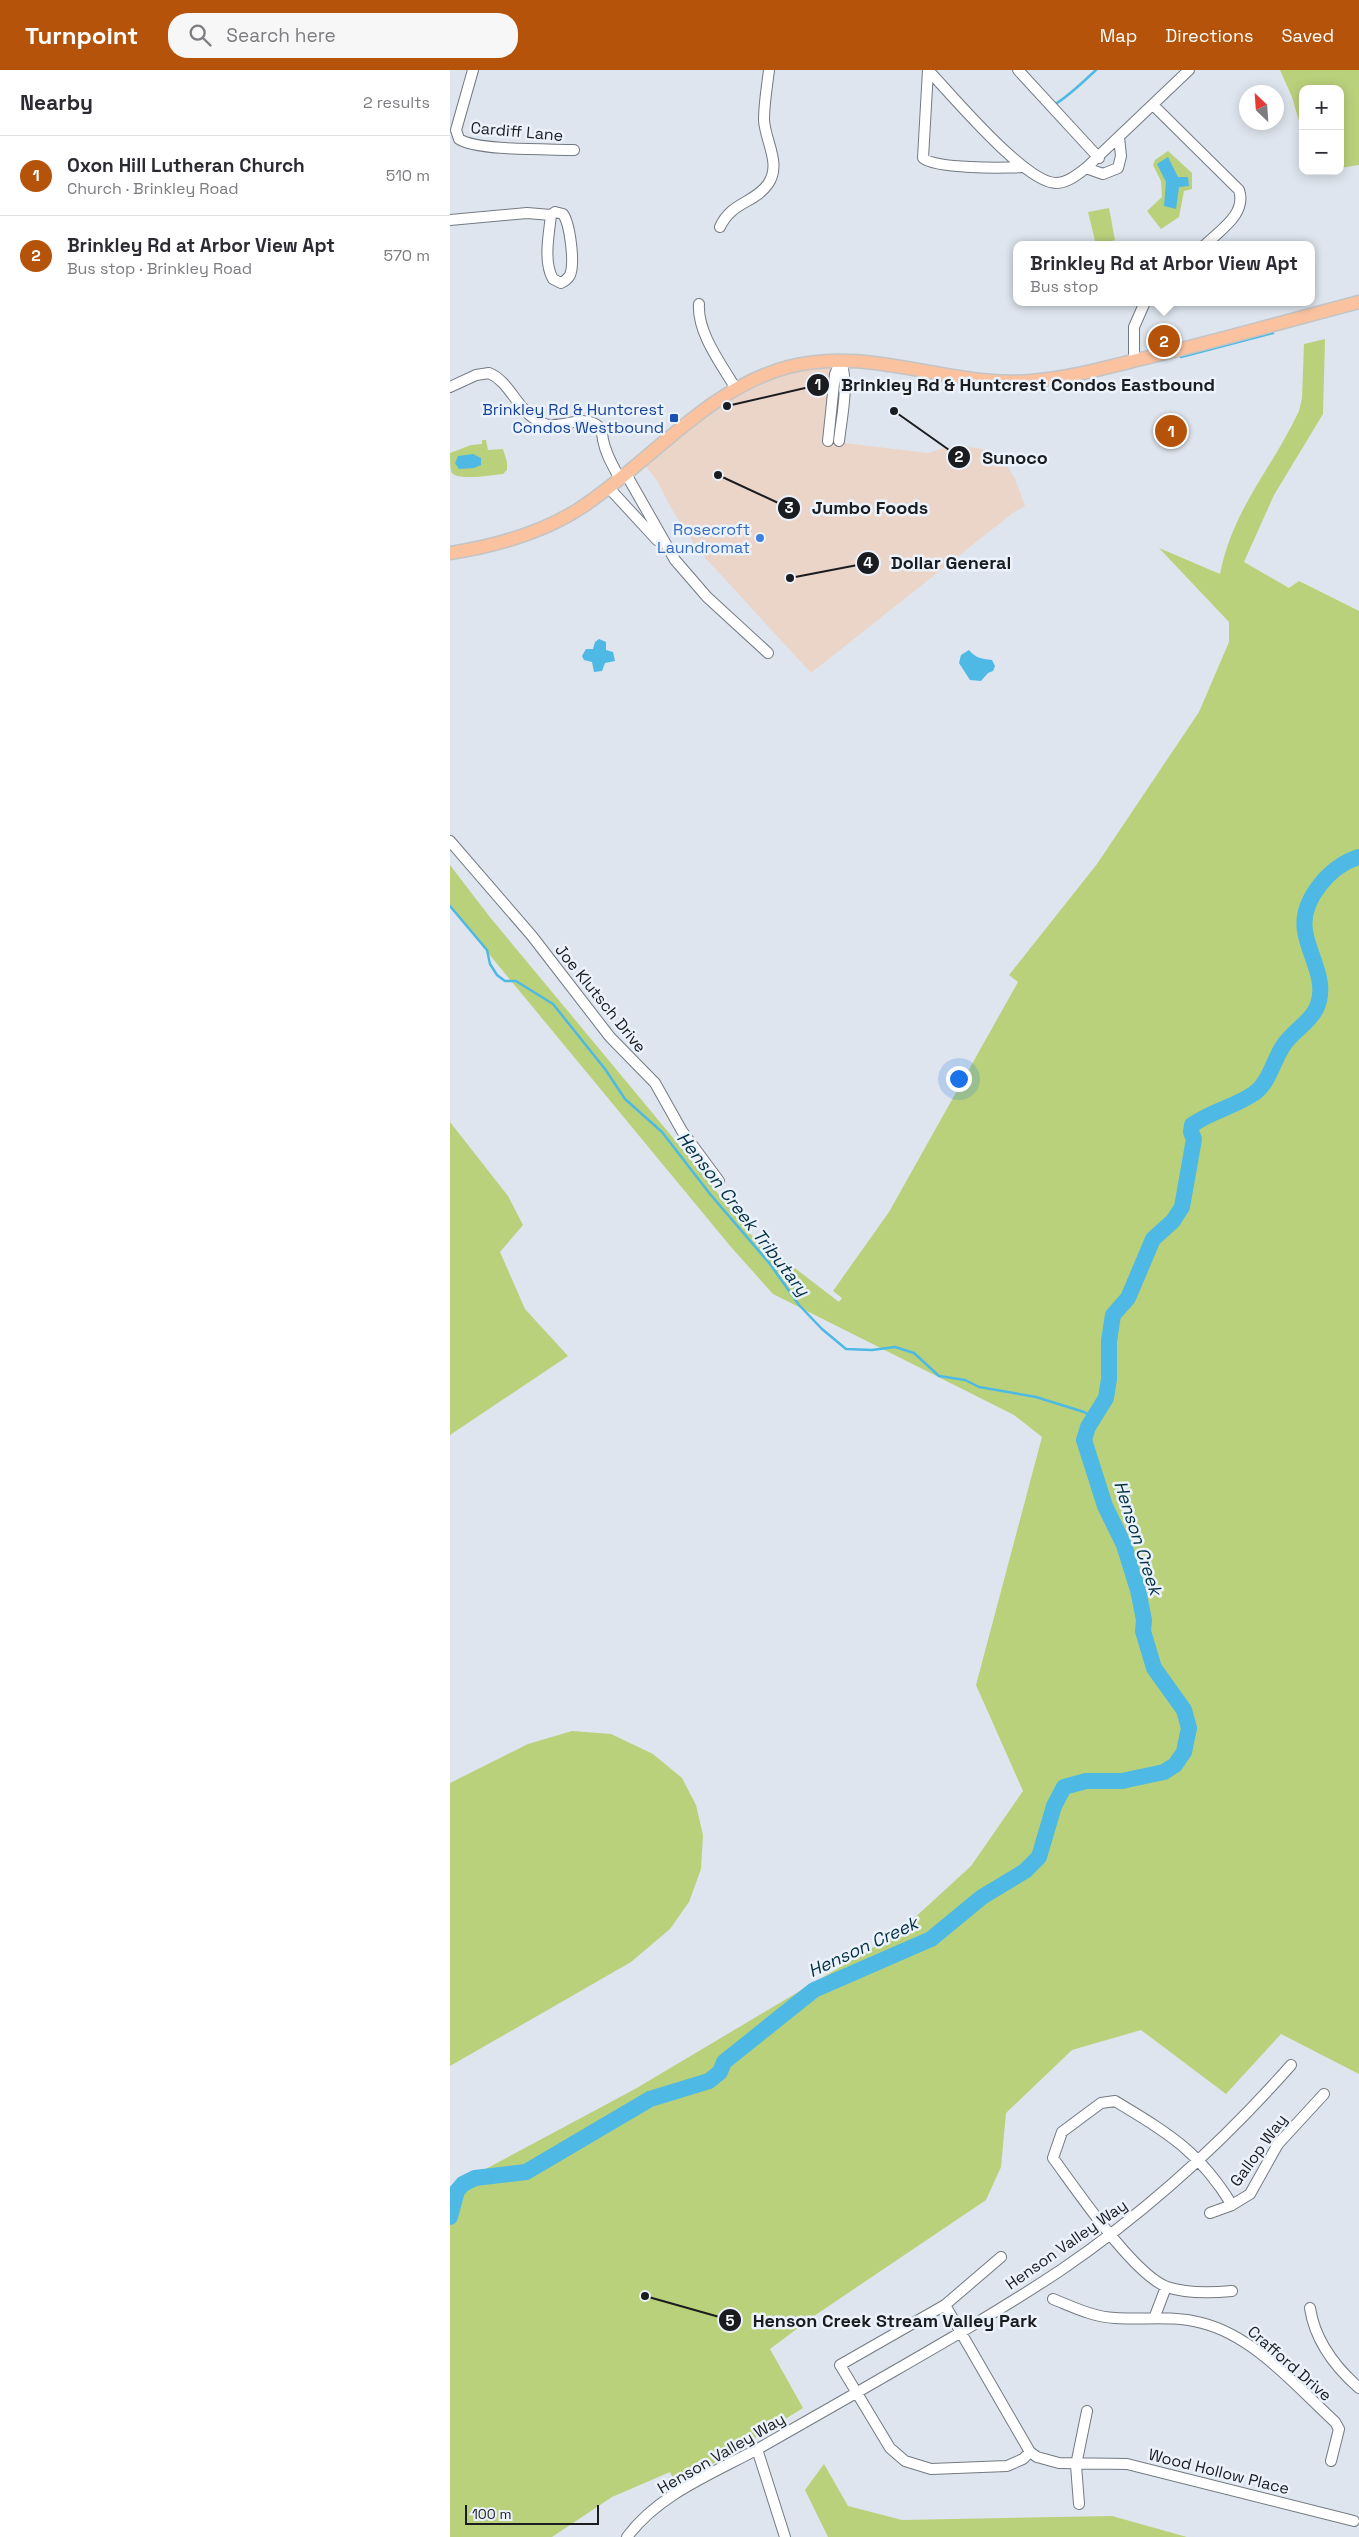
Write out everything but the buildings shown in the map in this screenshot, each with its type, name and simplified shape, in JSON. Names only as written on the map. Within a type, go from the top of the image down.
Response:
[{"type":"main road","points":[[450,553],[491,546],[533,532],[569,515],[609,488],[704,412],[736,389],[751,381],[789,367],[824,361],[881,362],[996,382],[1049,379],[1134,361],[1359,302]]},
{"type":"street","name":"Cardiff Lane","points":[[474,70],[456,130],[459,139],[468,144],[486,146],[574,150]]},
{"type":"street","points":[[720,227],[730,211],[764,189],[772,175],[773,162],[764,122],[769,70]]},
{"type":"street","points":[[928,70],[1022,167],[1044,180],[1055,183],[1072,178],[1099,158],[1189,70]]},
{"type":"street","points":[[928,70],[923,158],[928,162],[940,164],[992,168],[1022,167]]},
{"type":"street","points":[[1018,70],[1099,158]]},
{"type":"street","points":[[1153,105],[1239,190],[1241,204],[1238,212],[1209,241]]},
{"type":"street","points":[[1086,168],[1103,174],[1118,168],[1122,156],[1119,137]]},
{"type":"street","points":[[450,220],[527,213],[551,215],[555,212],[564,214],[570,233],[571,270],[567,280],[561,283],[553,279],[549,270],[548,237],[551,215]]},
{"type":"street","points":[[699,304],[699,314],[706,335],[736,389]]},
{"type":"street","points":[[1134,361],[1134,327],[1143,306]]},
{"type":"street","points":[[834,441],[846,389],[846,376],[841,361]]},
{"type":"street","points":[[450,387],[482,373],[489,373],[502,382],[526,414],[543,424],[554,425],[586,422],[596,424],[601,429],[607,456],[623,476],[667,549]]},
{"type":"street","points":[[609,488],[667,549],[707,597],[768,653]]},
{"type":"street","name":"Joe Klutsch Drive","points":[[450,841],[532,936],[610,1037],[655,1083],[682,1131],[719,1181]]},
{"type":"street","name":"Henson Valley Way","points":[[627,2537],[641,2520],[672,2496],[757,2450],[1024,2294],[1110,2234],[1198,2160],[1234,2126],[1291,2065]]},
{"type":"street","name":"Gallop Way","points":[[1210,2213],[1232,2205],[1250,2194],[1278,2144],[1324,2094]]},
{"type":"street","points":[[1232,2205],[1217,2181],[1173,2136],[1115,2101],[1101,2103],[1062,2132],[1053,2158],[1110,2234],[1140,2268],[1166,2286],[1188,2292],[1232,2291]]},
{"type":"street","points":[[945,2305],[1030,2452],[1022,2459],[1007,2466],[931,2469],[905,2461],[890,2448],[840,2365],[945,2305],[1001,2257]]},
{"type":"street","points":[[1155,2316],[1166,2286]]},
{"type":"street","name":"Crafford Drive","points":[[1053,2299],[1101,2316],[1155,2316],[1201,2322],[1236,2335],[1256,2349],[1335,2422],[1339,2429],[1331,2461]]},
{"type":"street","points":[[1310,2308],[1315,2333],[1334,2362],[1359,2388]]},
{"type":"street","points":[[1079,2504],[1076,2465],[1087,2411]]},
{"type":"street","points":[[757,2450],[785,2537]]},
{"type":"street","name":"Wood Hollow Place","points":[[1030,2452],[1037,2457],[1051,2462],[1076,2465],[1127,2464],[1354,2521]]},
{"type":"shaded area","points":[[841,361],[829,441],[927,453],[956,445],[983,449],[1005,463],[1015,479],[1025,506],[1014,512],[811,673],[699,551],[671,508],[657,480],[642,462],[751,381]]},
{"type":"green space","points":[[1280,70],[1359,70],[1359,165],[1344,167],[1344,85],[1299,85],[1299,121],[1292,97]]},
{"type":"green space","points":[[1168,151],[1192,173],[1192,189],[1184,191],[1179,217],[1161,229],[1147,211],[1162,197],[1161,181],[1153,165],[1155,160]]},
{"type":"green space","points":[[1109,208],[1115,240],[1095,241],[1088,212]]},
{"type":"green space","points":[[1325,339],[1323,414],[1274,495],[1244,562],[1289,588],[1299,581],[1359,611],[1359,2074],[1281,2034],[1226,2094],[1141,2030],[1072,2050],[1006,2113],[1001,2167],[986,2200],[814,2316],[770,2349],[803,2408],[677,2486],[670,2472],[612,2497],[552,2537],[450,2537],[450,2188],[635,2089],[899,1932],[971,1866],[1023,1791],[976,1685],[1042,1437],[1014,1415],[773,1294],[731,1247],[450,907],[450,865],[489,916],[698,1168],[749,1233],[839,1302],[842,1298],[833,1291],[889,1212],[1018,982],[1009,975],[1097,864],[1199,712],[1229,642],[1229,622],[1159,548],[1220,574],[1234,529],[1299,411],[1302,398],[1304,344]]},
{"type":"green space","points":[[482,440],[486,440],[488,450],[503,449],[507,470],[503,474],[476,477],[461,477],[452,473],[450,453],[471,445],[482,444]]},
{"type":"green space","points":[[450,1122],[508,1196],[523,1225],[500,1252],[525,1309],[568,1356],[450,1435]]},
{"type":"green space","points":[[572,1731],[611,1734],[653,1754],[682,1778],[696,1805],[703,1835],[701,1869],[689,1902],[670,1929],[631,1962],[450,2066],[450,1783],[528,1744]]},
{"type":"green space","points":[[824,2464],[848,2506],[902,2520],[1112,2516],[1187,2537],[828,2537],[805,2490]]},
{"type":"water","points":[[1168,157],[1178,177],[1188,177],[1189,186],[1179,187],[1176,209],[1164,206],[1166,182],[1157,164]]},
{"type":"water","points":[[473,454],[481,458],[481,465],[474,468],[459,469],[455,463],[458,456]]},
{"type":"water","points":[[599,639],[606,642],[606,650],[613,652],[615,661],[605,663],[602,671],[594,672],[592,662],[584,660],[582,656],[586,649],[593,649],[595,642]]},
{"type":"water","points":[[969,650],[982,659],[992,660],[995,666],[993,671],[988,673],[981,681],[970,680],[959,663],[961,655]]},
{"type":"waterway","points":[[1057,103],[1096,70]]},
{"type":"waterway","points":[[1181,357],[1273,333]]},
{"type":"waterway","name":"Henson Creek","points":[[450,2217],[457,2191],[463,2184],[475,2178],[526,2172],[650,2099],[709,2081],[720,2072],[724,2062],[814,1990],[931,1939],[982,1897],[1025,1871],[1039,1857],[1054,1806],[1064,1787],[1086,1781],[1122,1781],[1164,1772],[1175,1765],[1184,1752],[1189,1728],[1184,1710],[1154,1668],[1143,1631],[1144,1620],[1138,1590],[1124,1545],[1105,1506],[1084,1440],[1088,1427],[1106,1398],[1109,1379],[1109,1341],[1113,1315],[1128,1298],[1153,1239],[1173,1221],[1182,1207],[1194,1139],[1191,1132],[1192,1125],[1258,1090],[1267,1078],[1283,1046],[1313,1014],[1319,999],[1320,989],[1317,970],[1305,931],[1307,907],[1320,885],[1328,876],[1348,861],[1359,857]]},
{"type":"waterway","name":"Henson Creek Tributary","points":[[450,906],[487,950],[490,964],[497,975],[505,981],[516,981],[553,1004],[605,1069],[625,1099],[662,1132],[710,1194],[770,1264],[799,1305],[822,1329],[846,1349],[872,1350],[895,1347],[914,1353],[939,1376],[965,1380],[979,1387],[1036,1397],[1084,1412],[1094,1418]]},
{"type":"place","name":"Brinkley Rd at Arbor View Apt","points":[[1164,341]]},
{"type":"place","name":"Brinkley Rd & Huntcrest Condos Eastbound","points":[[727,406]]},
{"type":"place","name":"Sunoco","points":[[894,411]]},
{"type":"place","name":"Brinkley Rd & Huntcrest Condos Westbound","points":[[674,418]]},
{"type":"place","name":"Oxon Hill Lutheran Church","points":[[1171,431]]},
{"type":"place","name":"Jumbo Foods","points":[[718,475]]},
{"type":"place","name":"Rosecroft Laundromat","points":[[760,538]]},
{"type":"place","name":"Dollar General","points":[[790,578]]},
{"type":"place","name":"Henson Creek Stream Valley Park","points":[[645,2296]]}]
